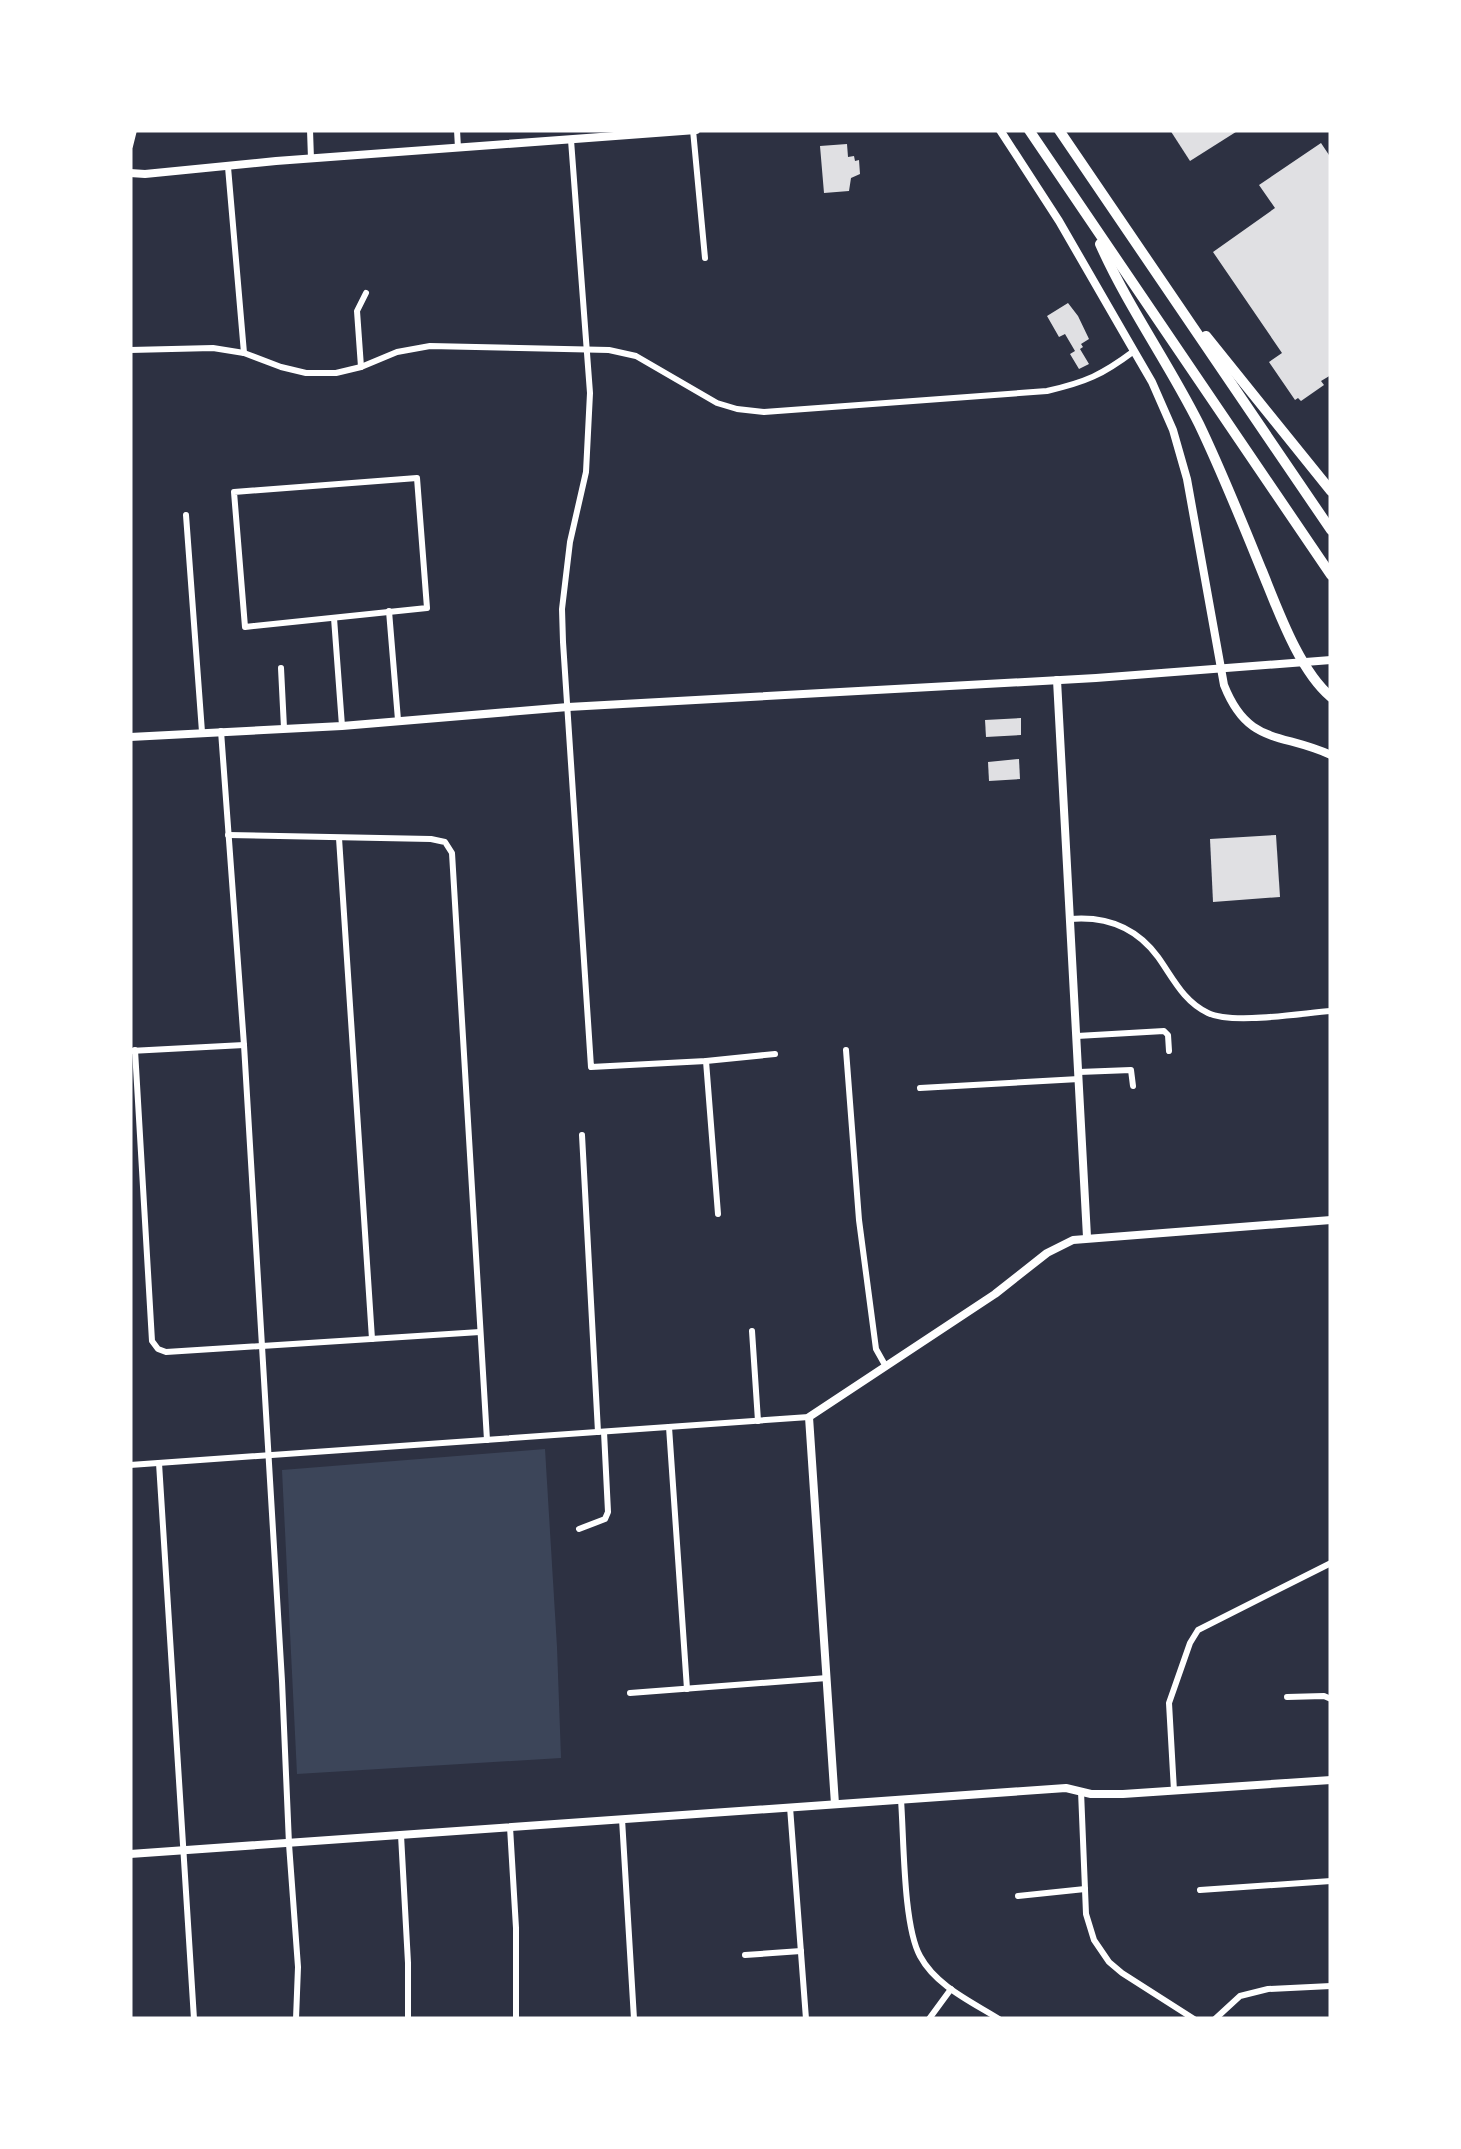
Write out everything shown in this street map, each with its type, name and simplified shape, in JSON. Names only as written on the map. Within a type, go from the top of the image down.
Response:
[{"type":"highway","points":[[1029,130],[1331,575]]},
{"type":"highway","points":[[1059,130],[1331,530]]},
{"type":"highway","points":[[1090,220],[1115,278],[1201,428],[1285,629],[1320,688],[1331,697]]},
{"type":"highway","points":[[1160,278],[1331,492]]},
{"type":"street","points":[[130,146],[134,130]]},
{"type":"street","points":[[310,130],[312,159]]},
{"type":"street","points":[[457,130],[458,148]]},
{"type":"street","points":[[130,172],[144,174],[570,140],[596,134],[694,130],[704,258]]},
{"type":"street","points":[[1000,130],[1059,222],[1152,382],[1173,430],[1187,479],[1224,685],[1230,700],[1248,725],[1262,733],[1331,755]]},
{"type":"street","points":[[570,140],[590,393],[586,472],[570,542],[562,609],[591,1067],[775,1054]]},
{"type":"street","points":[[228,167],[244,353]]},
{"type":"street","points":[[361,368],[357,311],[366,293]]},
{"type":"street","points":[[130,350],[213,348],[244,353],[306,373],[336,373],[361,368],[398,352],[430,346],[609,350],[636,356],[717,404],[764,412],[1047,391],[1083,383],[1134,351]]},
{"type":"street","points":[[417,478],[427,608],[334,618],[246,627],[234,492],[417,478]]},
{"type":"street","points":[[186,515],[202,732]]},
{"type":"street","points":[[389,611],[398,720]]},
{"type":"street","points":[[334,618],[342,726]]},
{"type":"street","points":[[130,737],[1331,660]]},
{"type":"street","points":[[280,668],[284,728]]},
{"type":"street","points":[[1058,680],[1088,1237]]},
{"type":"street","points":[[221,731],[244,1046],[298,1967],[296,2019]]},
{"type":"street","points":[[228,835],[431,839],[444,842],[452,853],[487,1440]]},
{"type":"street","points":[[339,838],[372,1339]]},
{"type":"street","points":[[1070,919],[1112,921],[1130,930],[1156,954],[1181,993],[1211,1015],[1232,1018],[1331,1011]]},
{"type":"street","points":[[1076,1036],[1164,1031],[1170,1051]]},
{"type":"street","points":[[244,1046],[132,1050],[152,1341],[158,1349],[172,1352],[480,1332]]},
{"type":"street","points":[[846,1050],[859,1220],[876,1349],[885,1365]]},
{"type":"street","points":[[706,1061],[718,1214]]},
{"type":"street","points":[[920,1088],[1131,1070],[1133,1086]]},
{"type":"street","points":[[578,1529],[604,1519],[608,1512],[582,1135]]},
{"type":"street","points":[[130,1465],[809,1418],[994,1294],[1047,1253],[1073,1240],[1331,1220]]},
{"type":"street","points":[[752,1331],[758,1421]]},
{"type":"street","points":[[809,1418],[835,1804]]},
{"type":"street","points":[[670,1427],[687,1689]]},
{"type":"street","points":[[159,1463],[194,2019]]},
{"type":"street","points":[[1174,1791],[1169,1702],[1198,1630],[1331,1563]]},
{"type":"street","points":[[630,1693],[827,1678]]},
{"type":"street","points":[[1287,1697],[1331,1698]]},
{"type":"street","points":[[130,1854],[1066,1788],[1122,1794],[1331,1780]]},
{"type":"street","points":[[1081,1791],[1086,1914],[1094,1940],[1122,1973],[1194,2019]]},
{"type":"street","points":[[901,1800],[910,1922],[918,1954],[950,1989],[1000,2019]]},
{"type":"street","points":[[790,1807],[806,2019]]},
{"type":"street","points":[[622,1820],[634,2019]]},
{"type":"street","points":[[510,1827],[516,2019]]},
{"type":"street","points":[[401,1835],[408,2019]]},
{"type":"street","points":[[1200,1890],[1331,1881]]},
{"type":"street","points":[[1018,1896],[1085,1889]]},
{"type":"street","points":[[746,1955],[801,1951]]},
{"type":"street","points":[[1216,2019],[1240,1996],[1268,1989],[1331,1986]]},
{"type":"street","points":[[929,2019],[950,1989]]},
{"type":"shaded area","points":[[545,1449],[561,1758],[297,1774],[282,1470]]},
{"type":"building","points":[[1170,130],[1239,130],[1190,161]]},
{"type":"building","points":[[1321,143],[1331,158],[1331,375],[1301,401],[1295,400],[1269,362],[1282,353],[1213,252],[1275,208],[1259,185]]},
{"type":"building","points":[[847,144],[848,157],[859,160],[860,174],[851,178],[849,191],[824,193],[820,146]]},
{"type":"building","points":[[1068,303],[1089,339],[1080,349],[1089,364],[1079,369],[1065,334],[1059,337],[1047,316]]},
{"type":"building","points":[[1021,718],[1021,735],[986,737],[985,720]]},
{"type":"building","points":[[1019,759],[1020,779],[989,781],[988,762]]},
{"type":"building","points":[[1276,835],[1280,897],[1213,902],[1210,839]]}]
